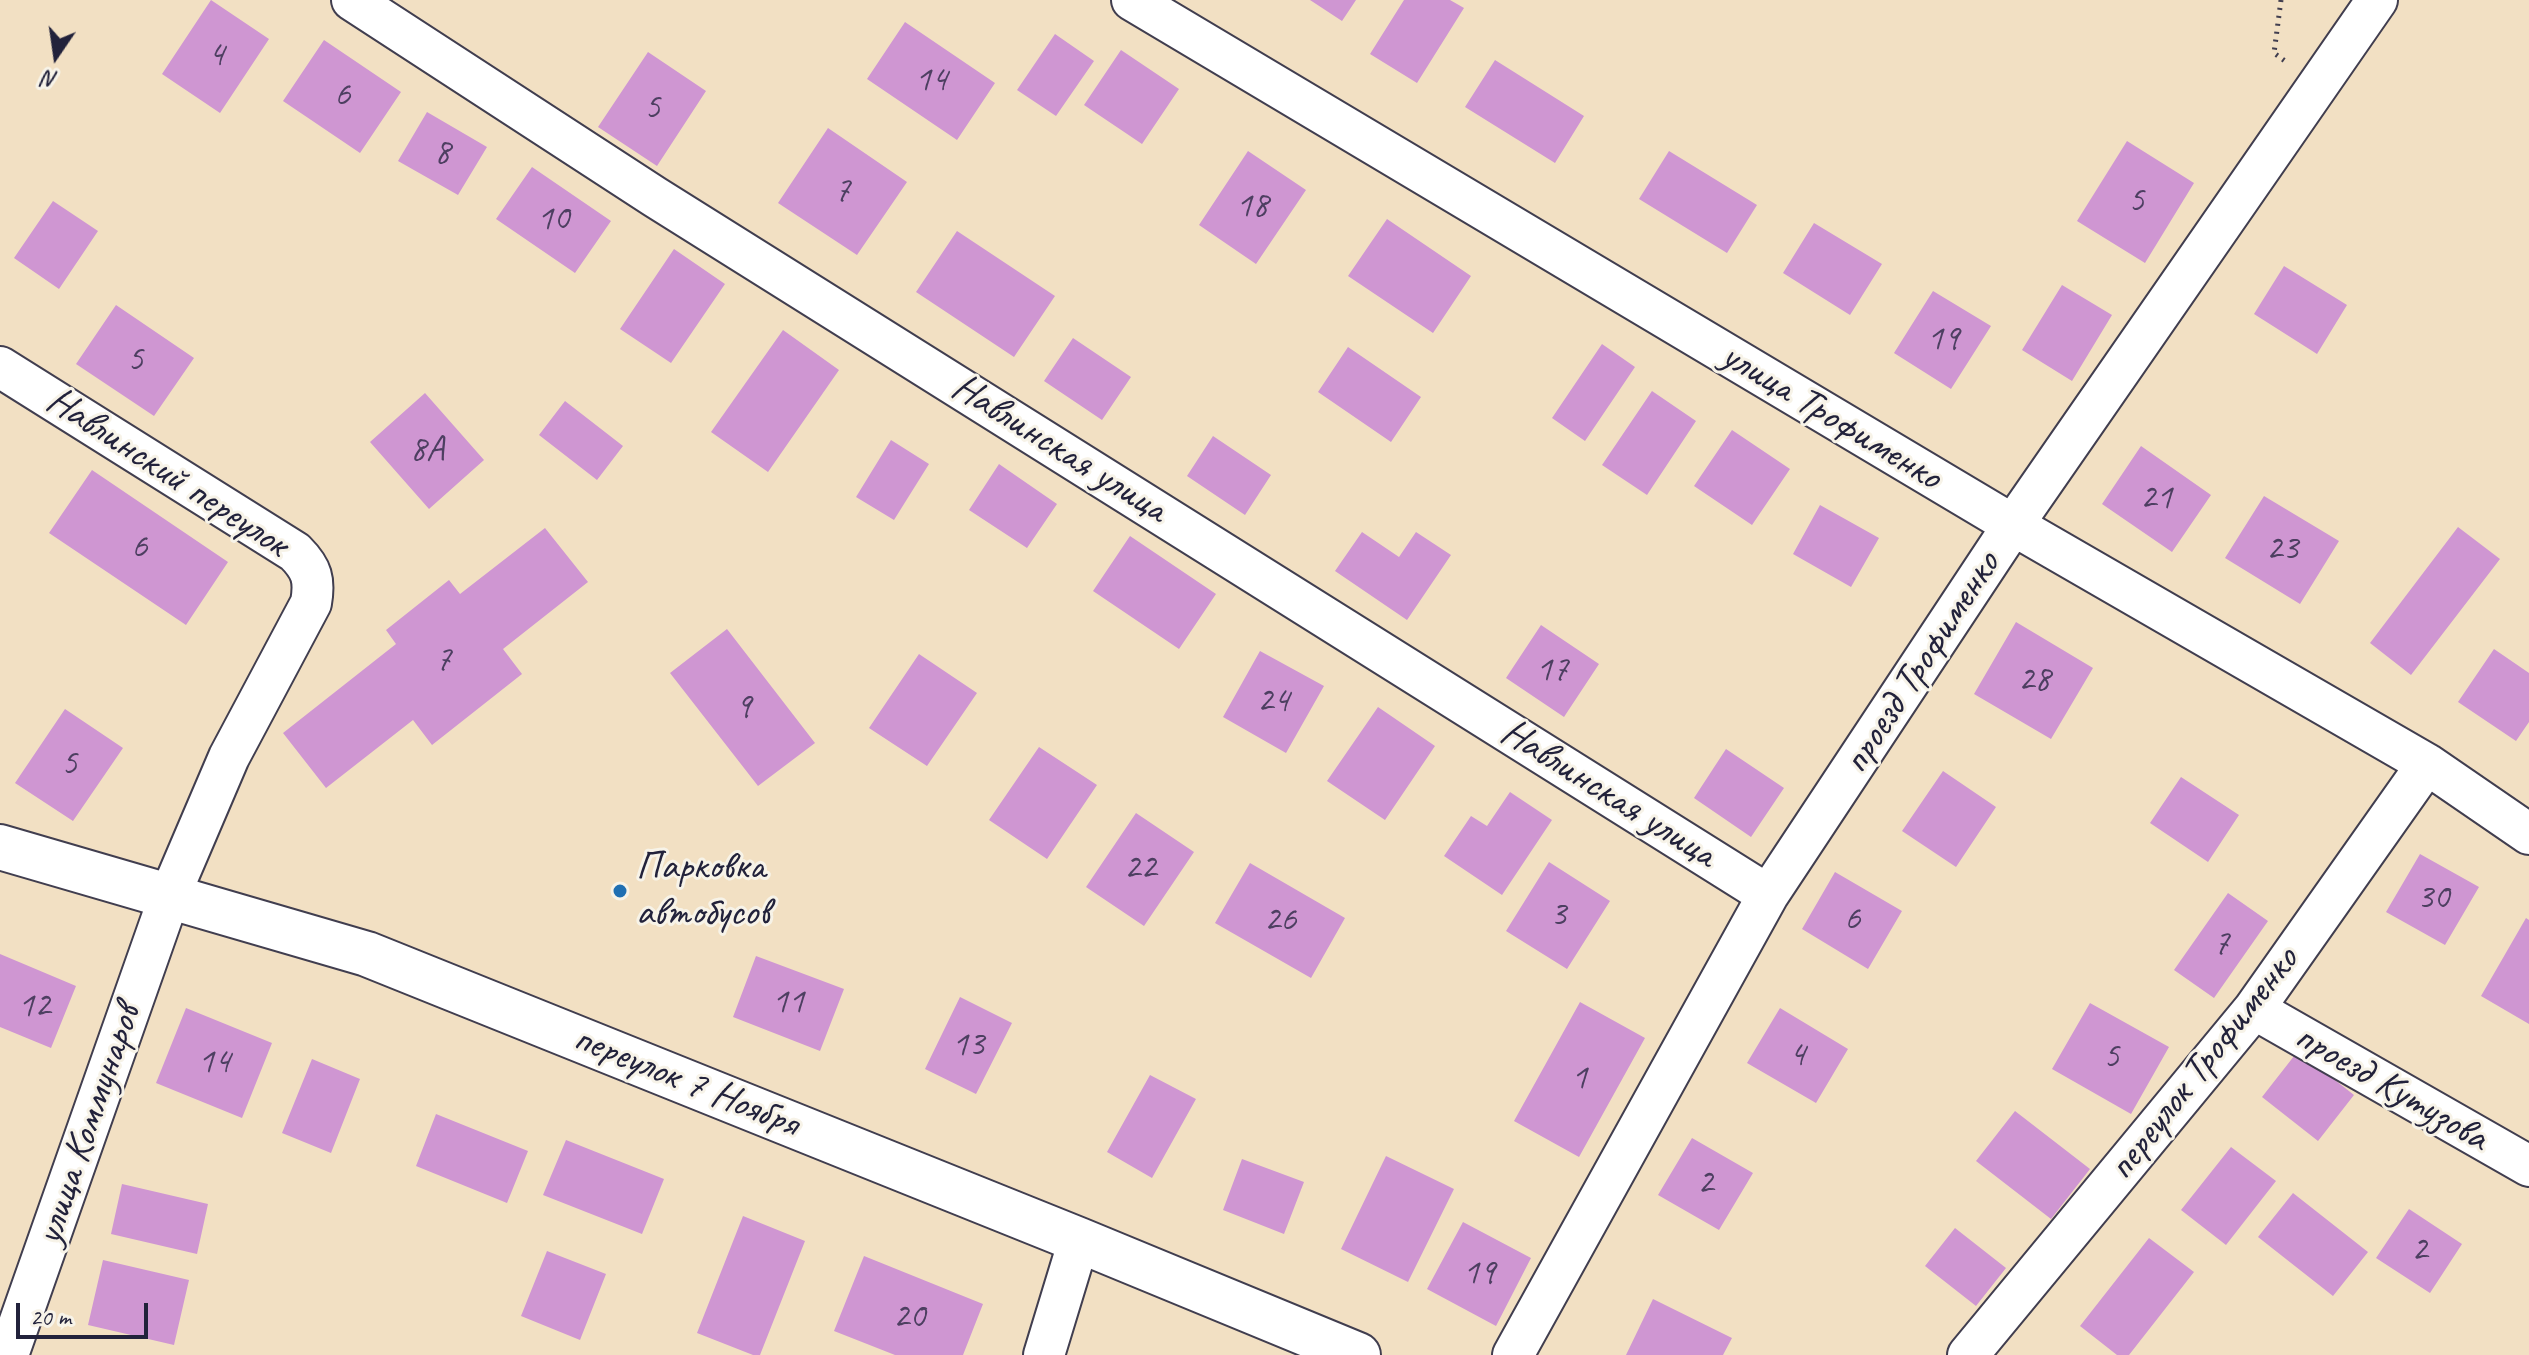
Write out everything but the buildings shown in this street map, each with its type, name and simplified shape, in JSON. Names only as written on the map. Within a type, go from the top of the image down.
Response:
[{"type":"street","name":"Навлинская улица","points":[[352,0],[668,206],[1768,895]]},
{"type":"street","name":"улица Трофименко","points":[[1132,0],[2013,525],[2427,764],[2529,834]]},
{"type":"street","name":"проезд Трофименко","points":[[1513,1355],[1768,895],[2013,525],[2377,0]]},
{"type":"street","name":"Навлинский переулок","points":[[0,367],[295,552],[309,566],[314,584],[311,603],[229,757],[170,895]]},
{"type":"street","name":"переулок Трофименко","points":[[1968,1355],[2254,1009],[2427,764]]},
{"type":"street","name":"переулок 7 Ноября","points":[[0,847],[367,954],[1358,1355]]},
{"type":"street","name":"улица Коммунаров","points":[[8,1355],[170,895]]},
{"type":"street","name":"проезд Кутузова","points":[[2254,1009],[2529,1166]]},
{"type":"street","points":[[1044,1355],[1079,1240]]},
{"type":"place","name":"Парковка автобусов","points":[[620,891]]}]
